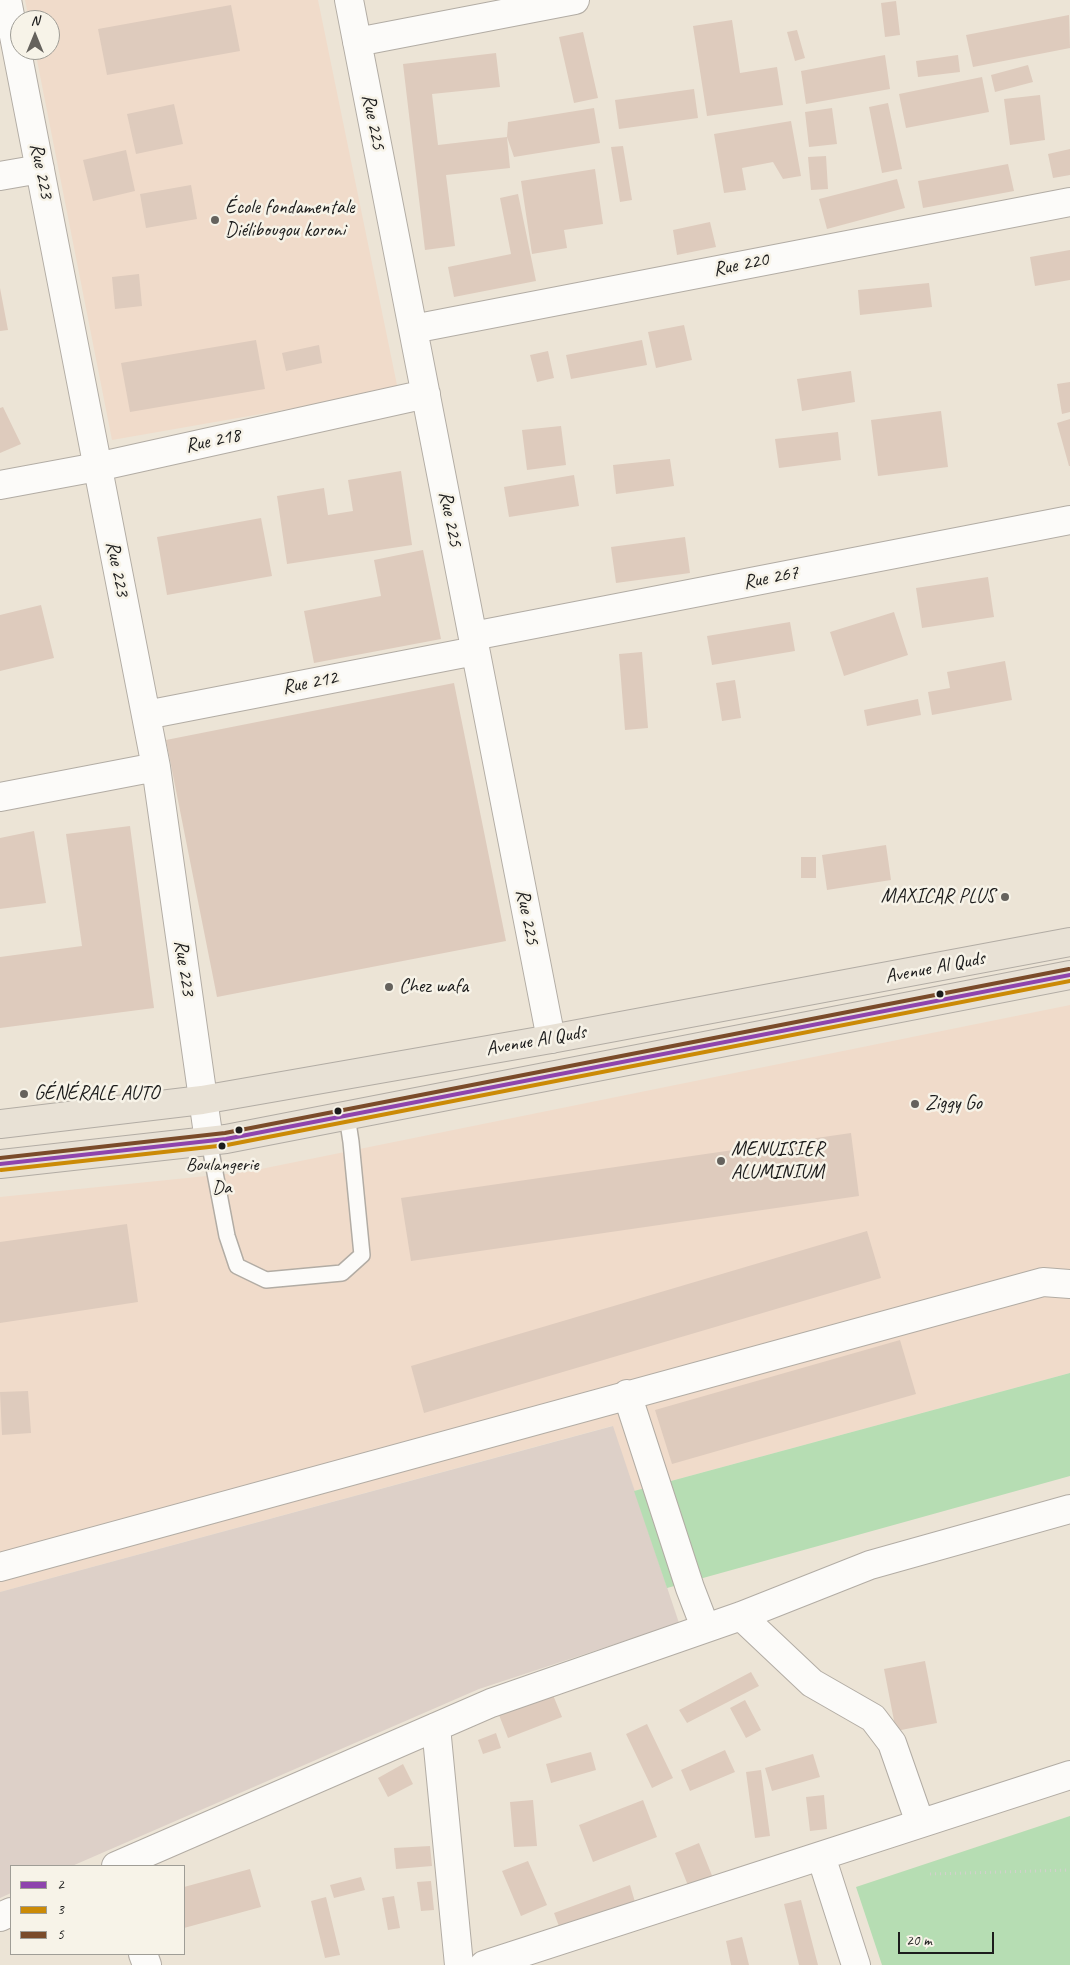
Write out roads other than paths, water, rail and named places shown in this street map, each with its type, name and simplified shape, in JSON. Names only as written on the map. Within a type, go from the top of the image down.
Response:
[{"type":"main road","name":"Avenue Al Quds","points":[[0,1124],[202,1100],[551,1039],[1070,942]]},
{"type":"main road","name":"Avenue Al Quds","points":[[0,1164],[226,1140],[1070,975]]},
{"type":"street","name":"Rue 223","points":[[7,0],[156,768],[209,1141]]},
{"type":"street","name":"Rue 225","points":[[349,0],[551,1039]]},
{"type":"street","points":[[357,42],[575,0]]},
{"type":"street","points":[[0,176],[40,169]]},
{"type":"street","name":"Rue 220","points":[[413,329],[1070,202]]},
{"type":"street","name":"Rue 218","points":[[0,485],[97,466],[426,394]]},
{"type":"street","name":"Rue 267","points":[[474,644],[1070,520]]},
{"type":"street","name":"Rue 212","points":[[146,715],[474,644]]},
{"type":"street","points":[[0,797],[156,768]]},
{"type":"street","points":[[0,1567],[1043,1282],[1070,1284]]},
{"type":"street","points":[[628,1394],[690,1588],[705,1628]]},
{"type":"street","points":[[118,1865],[492,1703],[741,1616],[870,1566],[1070,1509]]},
{"type":"street","points":[[741,1616],[812,1682],[873,1718],[892,1744],[920,1823]]},
{"type":"street","points":[[436,1727],[459,1965]]},
{"type":"street","points":[[484,1965],[1070,1775]]},
{"type":"street","points":[[821,1856],[856,1965]]},
{"type":"lane","points":[[209,1141],[227,1236],[238,1266],[266,1280],[342,1273],[362,1255],[347,1116]]},
{"type":"place","name":"École fondamentale Diélibougou koroni","points":[[215,220]]},
{"type":"place","name":"MAXICAR PLUS","points":[[1005,897]]},
{"type":"place","name":"Chez wafa","points":[[389,987]]},
{"type":"place","name":"GÉNÉRALE AUTO","points":[[24,1094]]},
{"type":"place","name":"Ziggy Go","points":[[915,1104]]},
{"type":"place","name":"Boulangerie Da","points":[[222,1146]]},
{"type":"place","name":"MENUISIER ALUMINIUM","points":[[721,1161]]}]
